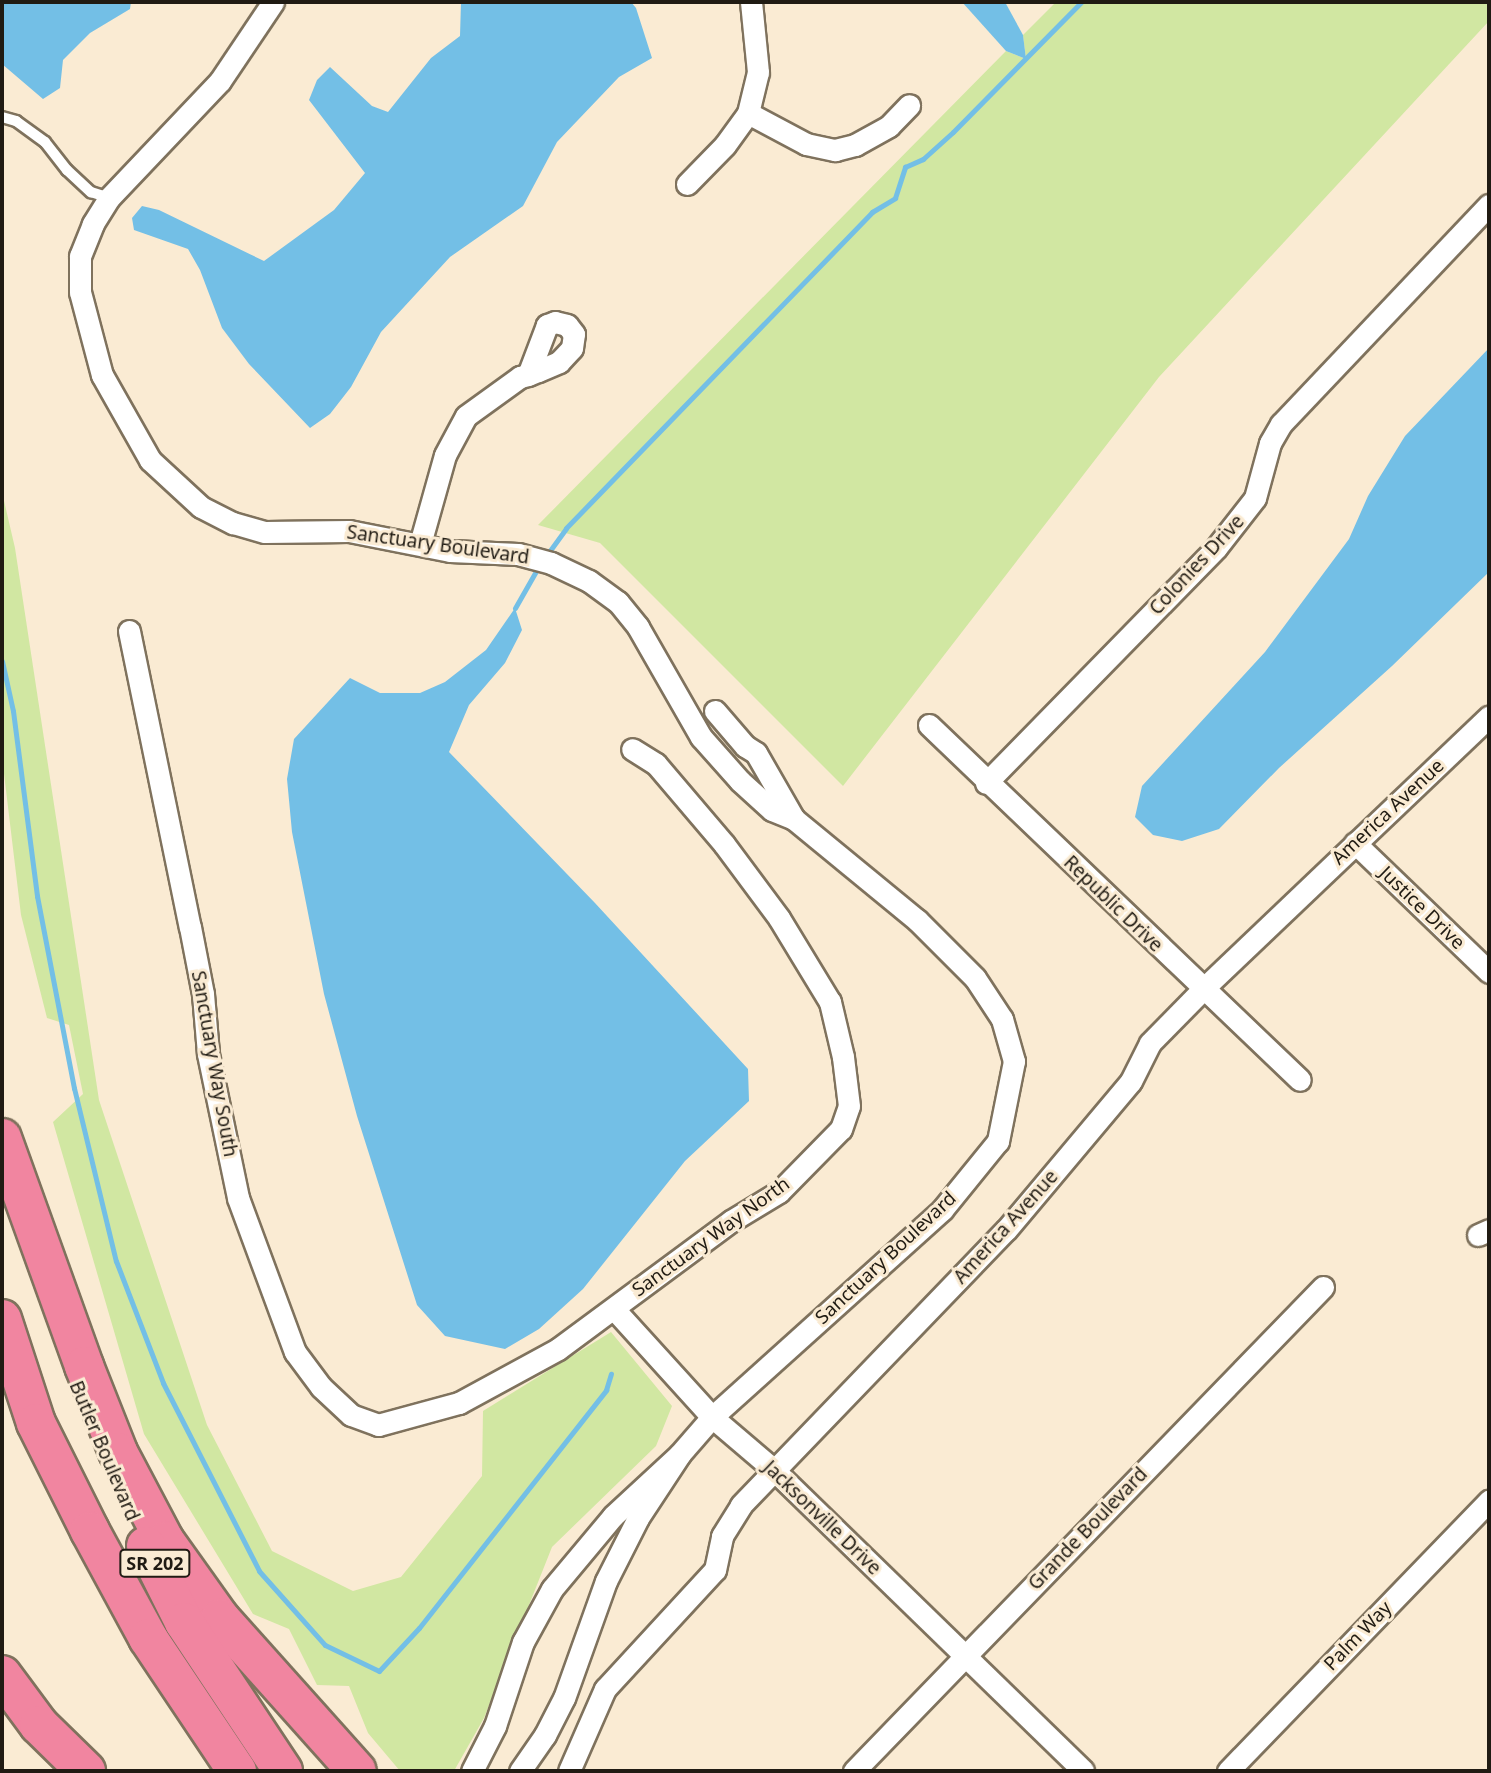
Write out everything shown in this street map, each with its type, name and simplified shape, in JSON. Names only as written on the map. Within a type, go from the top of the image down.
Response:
[{"type":"highway","name":"Butler Boulevard","points":[[2,1140],[49,1321],[115,1482],[184,1622],[283,1771]]},
{"type":"highway","points":[[2,1140],[118,1452],[165,1541],[220,1618],[357,1771]]},
{"type":"highway","name":"SR 202","points":[[2,1320],[36,1423],[90,1531],[148,1638],[237,1771]]},
{"type":"highway","points":[[2,1675],[39,1726],[86,1771]]},
{"type":"street","name":"Sanctuary Boulevard","points":[[273,2],[220,80],[108,198],[93,223],[80,256],[80,292],[102,375],[150,460],[201,506],[233,523],[265,532],[349,531],[450,551],[518,554],[551,563],[589,581],[618,602],[638,627],[701,737],[716,757],[772,810],[794,819],[917,920],[975,978],[1002,1020],[1014,1061],[998,1141],[942,1210],[712,1416],[680,1454],[613,1516],[552,1589],[523,1642],[495,1726],[472,1771]]},
{"type":"street","points":[[687,184],[724,145],[748,113],[758,72],[751,2]]},
{"type":"street","points":[[748,113],[806,144],[835,150],[855,145],[889,126],[909,105]]},
{"type":"street","name":"Colonies Drive","points":[[986,783],[1216,548],[1255,498],[1270,443],[1281,424],[1489,205]]},
{"type":"street","points":[[420,544],[445,455],[466,416],[528,375]]},
{"type":"street","name":"Sanctuary Way South","points":[[129,631],[203,994],[208,1054],[237,1198],[295,1352],[321,1387],[351,1415],[378,1425],[459,1403],[558,1349],[614,1309]]},
{"type":"street","name":"Sanctuary Boulevard","points":[[681,698],[715,711],[745,746],[757,754],[794,819]]},
{"type":"street","name":"America Avenue","points":[[569,1771],[604,1689],[715,1570],[722,1536],[741,1505],[1006,1230],[1131,1081],[1150,1043],[1205,987],[1489,717]]},
{"type":"street","name":"Republic Drive","points":[[929,725],[986,783],[1158,947],[1205,987],[1300,1080]]},
{"type":"street","name":"Sanctuary Way North","points":[[614,1309],[731,1221],[779,1192],[841,1129],[849,1106],[843,1057],[830,1002],[779,918],[724,844],[656,764],[632,749]]},
{"type":"street","name":"Justice Drive","points":[[1355,844],[1489,972]]},
{"type":"street","name":"Grande Boulevard","points":[[854,1771],[1323,1287]]},
{"type":"street","name":"Jacksonville Drive","points":[[614,1309],[712,1416],[774,1470],[1083,1771]]},
{"type":"street","name":"Sanctuary Boulevard","points":[[520,1771],[545,1735],[564,1698],[585,1634],[627,1539],[680,1454]]},
{"type":"street","name":"Palm Way","points":[[1228,1771],[1489,1501]]},
{"type":"lane","points":[[2,117],[16,121],[45,142],[67,170],[91,192],[108,198]]},
{"type":"green space","points":[[1056,2],[1489,2],[1489,21],[1159,377],[843,786],[600,543],[538,525],[1006,51],[1026,59],[1023,35]]},
{"type":"green space","points":[[2,492],[15,548],[99,1100],[207,1425],[272,1551],[353,1591],[401,1577],[482,1476],[483,1411],[611,1332],[672,1406],[656,1446],[552,1547],[484,1718],[454,1771],[400,1771],[368,1733],[349,1686],[317,1685],[289,1629],[253,1614],[144,1434],[53,1122],[83,1094],[69,1025],[47,1018],[21,915],[2,757]]},
{"type":"water","points":[[2,2],[131,2],[130,9],[90,33],[63,60],[60,88],[43,99],[2,64]]},
{"type":"water","points":[[461,2],[631,2],[636,8],[652,58],[619,77],[557,142],[523,206],[450,257],[381,332],[351,387],[330,414],[310,428],[249,364],[222,328],[200,270],[188,249],[134,230],[132,218],[142,206],[159,210],[264,261],[334,210],[365,173],[309,100],[317,80],[330,67],[372,106],[388,112],[431,58],[460,36]]},
{"type":"water","points":[[962,2],[1005,2],[1023,35],[1026,59],[1006,51]]},
{"type":"water","points":[[1489,348],[1489,572],[1392,666],[1279,768],[1219,829],[1182,841],[1153,835],[1135,817],[1142,786],[1265,652],[1349,539],[1368,496],[1405,436]]},
{"type":"water","points":[[515,608],[522,630],[505,663],[469,705],[449,752],[595,903],[748,1069],[749,1101],[685,1161],[583,1289],[539,1329],[505,1349],[445,1336],[417,1305],[357,1116],[324,994],[292,832],[287,779],[294,739],[350,678],[380,693],[420,693],[445,682],[486,650]]},
{"type":"waterway","points":[[546,556],[566,528],[872,212],[895,198],[905,167],[923,159],[953,132],[1081,2]]},
{"type":"waterway","points":[[515,608],[540,564]]},
{"type":"waterway","points":[[2,661],[13,711],[37,896],[74,1088],[116,1261],[163,1383],[259,1571],[325,1645],[379,1671],[419,1628],[606,1390],[611,1374]]}]
